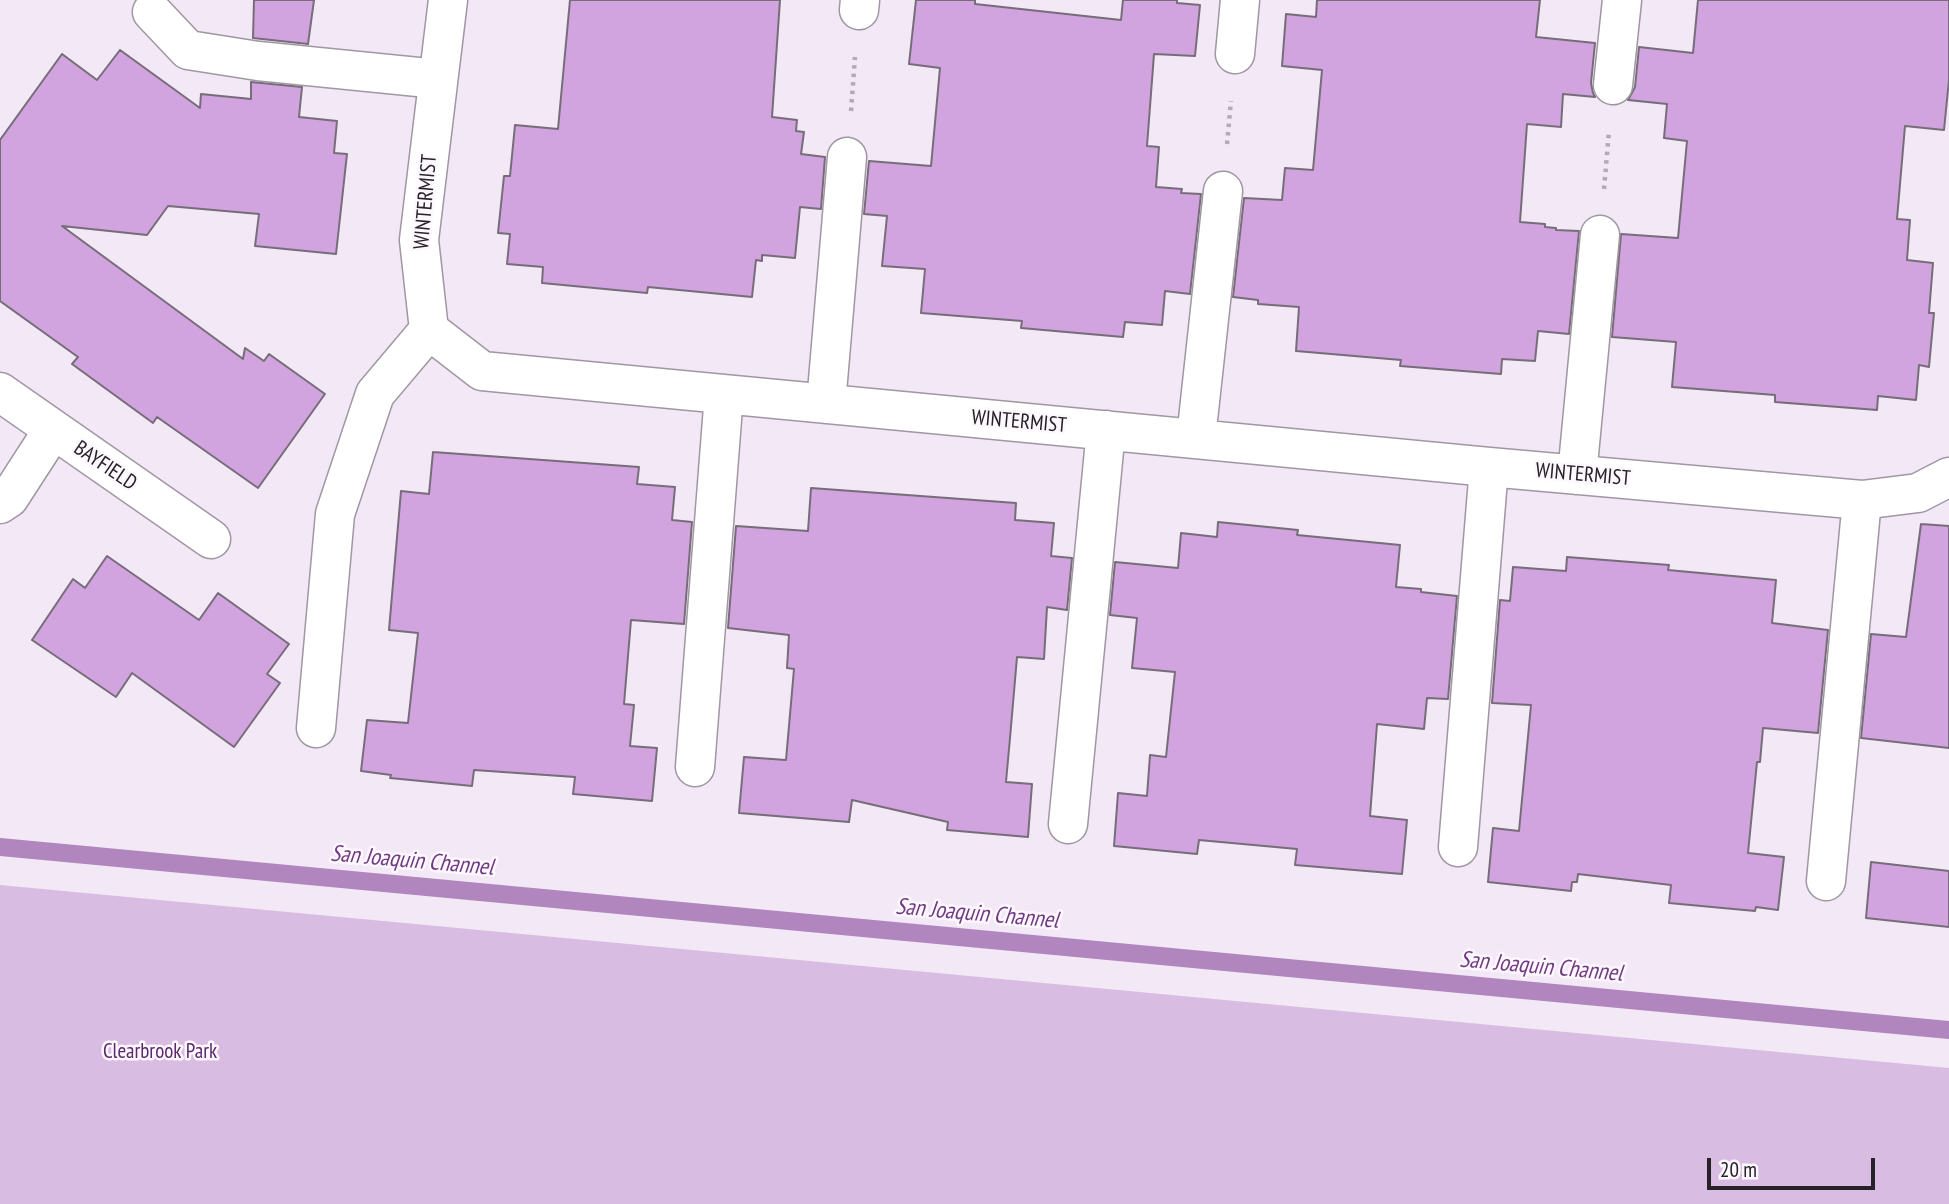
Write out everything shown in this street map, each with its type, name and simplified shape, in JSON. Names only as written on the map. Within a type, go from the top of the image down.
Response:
[{"type":"street","name":"WINTERMIST","points":[[448,0],[419,240],[429,330],[481,371],[1862,500],[1918,493],[1949,477]]},
{"type":"street","points":[[1235,54],[1240,0]]},
{"type":"street","points":[[1613,85],[1622,0]]},
{"type":"street","points":[[152,12],[188,50],[258,61],[439,79]]},
{"type":"street","points":[[826,404],[847,157]]},
{"type":"street","points":[[1196,438],[1223,191]]},
{"type":"street","points":[[1577,475],[1600,235]]},
{"type":"street","points":[[316,728],[335,514],[375,394],[429,330]]},
{"type":"street","name":"BAYFIELD","points":[[0,392],[211,539]]},
{"type":"street","points":[[695,767],[724,394]]},
{"type":"street","points":[[0,504],[9,498],[53,430]]},
{"type":"street","points":[[1068,824],[1106,430]]},
{"type":"street","points":[[1458,846],[1489,467]]},
{"type":"street","points":[[1826,881],[1862,500]]},
{"type":"path","points":[[847,157],[860,5]]},
{"type":"path","points":[[1223,191],[1235,54]]},
{"type":"path","points":[[1600,235],[1613,85]]},
{"type":"green space","name":"Clearbrook Park","points":[[0,885],[1949,1068],[1949,1204],[0,1204]]},
{"type":"building","points":[[254,0],[314,0],[308,44],[253,38]]},
{"type":"building","points":[[570,0],[780,0],[772,117],[797,120],[796,131],[804,132],[801,154],[825,157],[821,209],[800,207],[795,258],[762,255],[762,261],[756,260],[752,297],[648,287],[647,293],[542,283],[543,267],[507,264],[510,234],[498,233],[504,176],[510,176],[515,125],[558,129]]},
{"type":"building","points":[[916,0],[975,0],[975,4],[1121,20],[1123,0],[1177,0],[1177,3],[1200,5],[1195,56],[1154,54],[1147,146],[1159,147],[1156,187],[1201,194],[1190,294],[1165,291],[1162,325],[1125,322],[1123,337],[1021,328],[1022,321],[921,313],[925,269],[882,266],[887,216],[864,214],[869,161],[931,166],[940,68],[909,64]]},
{"type":"building","points":[[1317,0],[1540,0],[1536,37],[1595,43],[1591,83],[1595,97],[1563,94],[1561,127],[1527,124],[1520,222],[1545,224],[1545,227],[1556,230],[1579,231],[1569,334],[1538,331],[1535,361],[1502,359],[1501,374],[1400,366],[1401,360],[1296,351],[1299,307],[1258,304],[1258,300],[1233,297],[1244,198],[1282,200],[1285,168],[1313,170],[1322,70],[1282,66],[1286,14],[1316,17]]},
{"type":"building","points":[[1698,0],[1949,0],[1949,80],[1944,130],[1905,126],[1897,219],[1910,220],[1907,260],[1933,263],[1929,313],[1934,313],[1929,367],[1919,365],[1916,400],[1878,396],[1877,410],[1775,402],[1775,395],[1672,387],[1676,342],[1612,337],[1621,234],[1678,238],[1687,141],[1664,138],[1667,104],[1628,100],[1635,87],[1639,47],[1693,53]]},
{"type":"building","points":[[120,50],[200,108],[201,94],[251,99],[251,82],[302,87],[299,117],[337,121],[334,153],[347,154],[336,254],[255,246],[259,214],[168,206],[147,235],[62,226],[243,359],[245,348],[264,361],[269,354],[325,394],[258,488],[157,417],[153,423],[72,364],[78,357],[0,301],[0,140],[62,54],[97,80]]},
{"type":"building","points":[[433,452],[639,467],[637,484],[675,487],[672,520],[692,522],[684,624],[631,620],[624,704],[634,705],[630,746],[657,748],[652,801],[573,794],[575,777],[474,770],[472,786],[390,778],[391,775],[361,771],[367,720],[408,723],[418,633],[389,630],[401,491],[429,494]]},
{"type":"building","points":[[811,488],[1016,503],[1015,520],[1054,523],[1051,556],[1072,558],[1067,610],[1047,607],[1044,659],[1017,657],[1006,782],[1032,784],[1028,837],[947,830],[948,822],[852,800],[849,822],[739,813],[744,757],[786,760],[794,669],[787,668],[789,635],[728,628],[736,526],[808,531]]},
{"type":"building","points":[[1218,522],[1298,530],[1297,535],[1400,545],[1396,587],[1457,596],[1448,699],[1427,698],[1424,729],[1377,724],[1370,816],[1407,820],[1402,874],[1295,865],[1297,849],[1199,840],[1197,854],[1114,846],[1118,793],[1147,796],[1150,755],[1166,757],[1175,672],[1132,668],[1137,618],[1110,615],[1115,562],[1178,568],[1181,533],[1217,537]]},
{"type":"building","points":[[1921,524],[1949,526],[1949,748],[1861,738],[1871,634],[1906,637]]},
{"type":"building","points":[[107,556],[199,620],[218,593],[289,644],[267,674],[280,683],[234,747],[132,673],[116,697],[32,640],[73,579],[85,588]]},
{"type":"building","points":[[1567,557],[1669,565],[1668,570],[1776,580],[1772,623],[1828,630],[1818,733],[1763,728],[1748,853],[1784,857],[1778,910],[1756,907],[1755,911],[1669,903],[1671,885],[1578,874],[1577,882],[1572,882],[1571,891],[1488,882],[1493,828],[1519,831],[1531,705],[1492,703],[1500,600],[1510,601],[1513,567],[1566,571]]},
{"type":"building","points":[[1871,862],[1949,871],[1949,927],[1866,918]]},
{"type":"waterway","name":"San Joaquin Channel","points":[[0,847],[1949,1030]]}]
